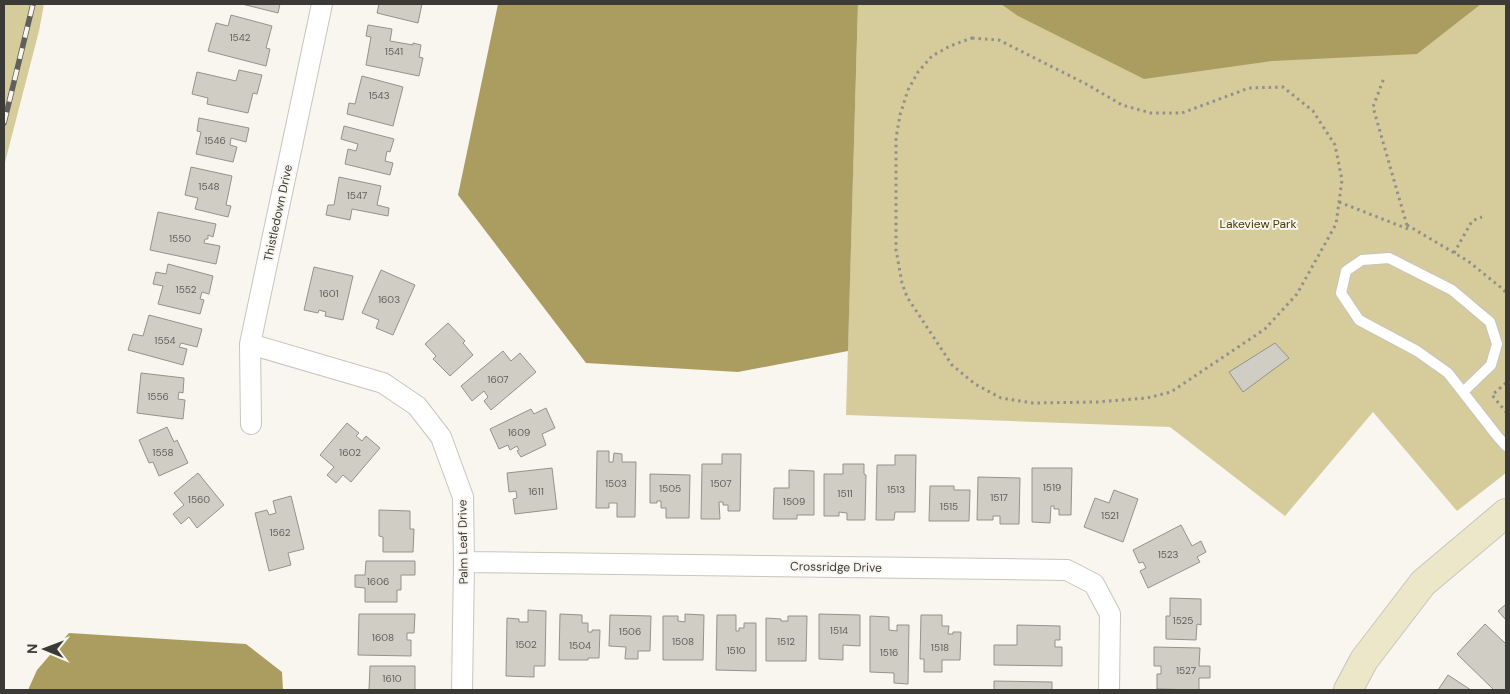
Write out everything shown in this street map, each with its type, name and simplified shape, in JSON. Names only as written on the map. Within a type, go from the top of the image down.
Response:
[{"type":"street","name":"Thistledown Drive","points":[[251,424],[250,344],[322,4]]},
{"type":"street","name":"Palm Leaf Drive","points":[[250,344],[383,383],[417,406],[441,437],[463,497],[462,690]]},
{"type":"street","points":[[1348,690],[1364,660],[1423,583],[1506,513]]},
{"type":"street","name":"Crossridge Drive","points":[[464,562],[1067,570],[1094,584],[1110,614],[1109,690]]},
{"type":"lane","points":[[1463,392],[1491,365],[1497,344],[1490,322],[1452,290],[1389,258],[1362,260],[1346,271],[1341,293],[1359,320],[1448,373],[1498,437],[1506,446]]},
{"type":"path","points":[[972,38],[999,40],[1088,85],[1122,105],[1152,113],[1182,113],[1249,88],[1283,87],[1314,111],[1336,145],[1342,180],[1339,202],[1336,224],[1297,294],[1265,329],[1171,392],[1147,398],[1097,402],[1033,403],[1001,398],[974,384],[952,365],[907,297],[902,283],[896,250],[896,138],[900,115],[908,90],[918,72],[932,56],[950,46],[972,38]]},
{"type":"path","points":[[1339,202],[1408,229],[1373,107],[1384,78]]},
{"type":"path","points":[[1454,253],[1472,222],[1482,217]]},
{"type":"path","points":[[1407,225],[1468,261],[1504,290],[1506,294]]},
{"type":"path","points":[[1506,383],[1492,395],[1506,412]]},
{"type":"green space","points":[[4,4],[44,4],[39,31],[4,166]]},
{"type":"green space","name":"Lakeview Park","points":[[858,4],[1506,4],[1506,473],[1457,511],[1373,412],[1285,516],[1170,427],[846,415]]},
{"type":"shaded area","points":[[498,4],[858,4],[848,351],[738,372],[586,363],[458,195]]},
{"type":"shaded area","points":[[1001,4],[1481,4],[1417,54],[1272,61],[1144,79],[1018,16]]},
{"type":"shaded area","points":[[69,633],[246,644],[282,672],[283,690],[28,690],[37,670]]},
{"type":"building","points":[[242,4],[280,4],[278,13]]},
{"type":"building","points":[[379,4],[422,4],[418,23],[377,13]]},
{"type":"building","points":[[231,15],[272,26],[266,48],[270,49],[266,66],[208,51],[216,23],[228,26]]},
{"type":"building","points":[[368,25],[392,29],[390,41],[421,45],[419,57],[423,58],[419,76],[366,65],[371,37],[366,36]]},
{"type":"building","points":[[239,70],[262,75],[257,94],[253,93],[248,113],[207,104],[208,98],[192,94],[197,72],[236,81]]},
{"type":"building","points":[[362,76],[403,87],[393,126],[347,114],[349,103],[355,104]]},
{"type":"building","points":[[199,118],[249,128],[246,142],[231,138],[230,145],[237,147],[233,162],[196,154],[201,132],[197,131]]},
{"type":"building","points":[[344,126],[394,139],[390,152],[387,151],[385,161],[393,163],[390,175],[345,164],[348,149],[356,151],[358,144],[341,139]]},
{"type":"building","points":[[191,167],[232,176],[226,205],[231,206],[228,217],[195,209],[198,198],[185,195]]},
{"type":"building","points":[[339,177],[381,186],[377,205],[389,208],[388,216],[352,209],[350,220],[326,215],[328,205],[334,205]]},
{"type":"building","points":[[158,212],[216,224],[213,237],[208,235],[208,239],[205,239],[204,243],[220,246],[216,264],[150,250]]},
{"type":"building","points":[[168,264],[213,276],[209,294],[202,292],[200,299],[204,300],[200,314],[158,304],[163,286],[153,284],[156,272],[166,274]]},
{"type":"building","points":[[314,267],[353,276],[343,320],[325,316],[326,312],[319,310],[318,313],[304,310]]},
{"type":"building","points":[[381,270],[415,285],[393,335],[376,328],[379,320],[362,313]]},
{"type":"building","points":[[149,315],[202,329],[197,347],[181,343],[179,347],[187,349],[183,365],[128,350],[133,334],[143,336]]},
{"type":"building","points":[[448,323],[465,341],[463,343],[473,355],[450,376],[433,359],[436,356],[425,344]]},
{"type":"building","points":[[1275,343],[1289,358],[1243,392],[1229,372]]},
{"type":"building","points":[[503,351],[511,361],[520,353],[536,372],[491,410],[484,401],[488,397],[484,391],[472,401],[461,386]]},
{"type":"building","points":[[141,373],[184,378],[183,393],[179,392],[178,399],[185,400],[183,419],[137,413]]},
{"type":"building","points":[[546,408],[555,428],[542,434],[546,445],[521,457],[517,451],[519,450],[517,446],[510,450],[508,445],[499,449],[490,429],[531,409],[534,414]]},
{"type":"building","points":[[347,423],[359,433],[356,436],[362,441],[366,436],[380,448],[351,482],[343,475],[336,483],[327,475],[334,467],[320,455]]},
{"type":"building","points":[[167,427],[174,442],[177,440],[188,463],[159,476],[153,462],[149,463],[139,440]]},
{"type":"building","points":[[597,451],[609,451],[609,462],[613,462],[614,453],[622,454],[622,462],[636,462],[635,517],[617,517],[617,503],[609,503],[609,508],[596,508]]},
{"type":"building","points":[[722,454],[741,454],[740,511],[728,511],[728,505],[723,505],[723,502],[719,502],[720,519],[701,519],[702,464],[722,464]]},
{"type":"building","points":[[895,455],[916,455],[915,512],[895,512],[894,520],[876,520],[877,465],[895,465]]},
{"type":"building","points":[[843,464],[864,464],[864,474],[866,475],[865,520],[847,520],[847,513],[839,512],[839,516],[824,516],[824,474],[843,474]]},
{"type":"building","points":[[552,468],[557,509],[515,514],[513,499],[517,498],[516,491],[509,492],[507,473]]},
{"type":"building","points":[[1032,468],[1072,468],[1071,515],[1059,515],[1059,509],[1054,509],[1054,506],[1051,506],[1050,523],[1032,522]]},
{"type":"building","points":[[789,470],[814,471],[814,515],[797,515],[797,519],[773,519],[774,488],[789,488]]},
{"type":"building","points":[[198,473],[224,505],[197,528],[189,517],[181,524],[173,514],[184,505],[174,493]]},
{"type":"building","points":[[650,474],[690,475],[689,518],[666,518],[666,508],[661,508],[661,501],[650,503]]},
{"type":"building","points":[[978,477],[1020,478],[1019,524],[1000,524],[1000,516],[993,516],[993,520],[977,520]]},
{"type":"building","points":[[930,486],[954,486],[954,490],[970,490],[969,521],[929,521]]},
{"type":"building","points":[[1114,490],[1138,499],[1123,542],[1084,527],[1095,498],[1109,503]]},
{"type":"building","points":[[291,496],[304,549],[288,553],[291,565],[269,571],[255,513],[267,510],[269,515],[276,513],[273,501]]},
{"type":"building","points":[[379,510],[410,511],[410,529],[414,529],[413,552],[383,552],[383,537],[379,536]]},
{"type":"building","points":[[1181,525],[1192,546],[1201,541],[1206,552],[1197,557],[1200,562],[1148,588],[1140,571],[1146,568],[1143,562],[1139,563],[1133,550]]},
{"type":"building","points":[[366,561],[415,561],[415,575],[401,575],[401,590],[397,590],[397,602],[365,602],[365,588],[355,587],[355,575],[365,575]]},
{"type":"building","points":[[1170,598],[1201,599],[1201,625],[1197,624],[1196,640],[1166,639],[1166,616],[1170,616]]},
{"type":"building","points":[[1506,604],[1506,620],[1498,611]]},
{"type":"building","points":[[528,610],[546,611],[545,666],[534,666],[534,677],[506,676],[507,618],[519,619],[519,622],[528,622]]},
{"type":"building","points":[[359,614],[415,614],[414,633],[407,633],[407,640],[411,640],[411,656],[358,655]]},
{"type":"building","points":[[560,614],[582,615],[582,623],[588,623],[588,632],[600,630],[599,658],[559,660]]},
{"type":"building","points":[[685,614],[704,615],[703,660],[663,660],[663,616],[678,616],[678,621],[685,622]]},
{"type":"building","points":[[819,614],[860,615],[860,646],[843,645],[843,660],[819,659]]},
{"type":"building","points":[[610,615],[651,616],[650,651],[638,651],[638,659],[625,659],[626,647],[609,646]]},
{"type":"building","points":[[717,615],[736,615],[736,631],[739,631],[739,628],[744,628],[744,623],[756,623],[756,671],[716,670]]},
{"type":"building","points":[[921,615],[942,615],[942,626],[949,626],[948,634],[961,632],[960,660],[942,660],[942,672],[924,672],[924,659],[920,659]]},
{"type":"building","points":[[788,616],[807,616],[806,661],[766,661],[766,618],[788,621]]},
{"type":"building","points":[[870,616],[889,617],[889,630],[897,631],[897,625],[909,625],[908,684],[894,683],[894,673],[870,672]]},
{"type":"building","points":[[1485,624],[1506,644],[1506,690],[1494,690],[1457,654]]},
{"type":"building","points":[[1017,625],[1060,626],[1060,640],[1055,640],[1055,647],[1062,647],[1062,666],[994,665],[994,645],[1017,645]]},
{"type":"building","points":[[1154,647],[1200,648],[1199,666],[1210,666],[1210,678],[1199,678],[1199,690],[1157,689],[1157,674],[1161,674],[1161,666],[1154,666]]},
{"type":"building","points":[[370,666],[415,666],[415,690],[369,690]]},
{"type":"building","points":[[1448,675],[1471,690],[1438,690]]},
{"type":"building","points":[[994,681],[1052,682],[1052,690],[994,690]]},
{"type":"railway","points":[[4,123],[33,4]]}]
